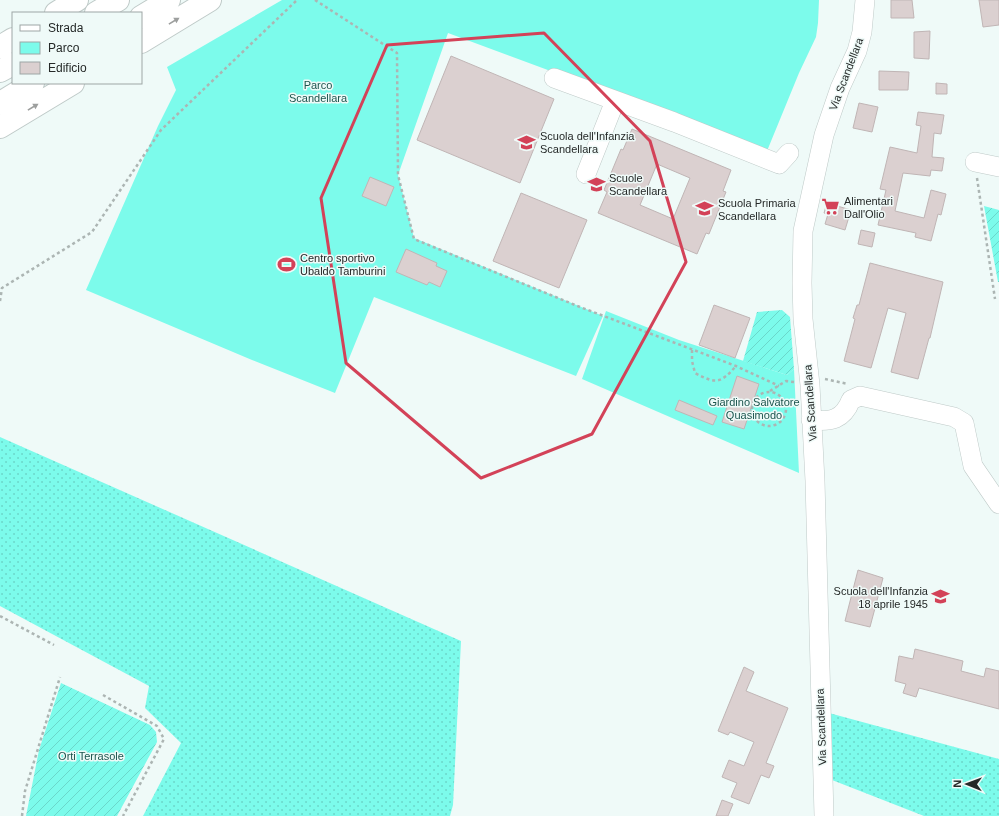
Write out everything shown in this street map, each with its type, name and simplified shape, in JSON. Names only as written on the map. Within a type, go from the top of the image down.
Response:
[{"type":"highway","points":[[58,12],[77,0]]},
{"type":"highway","points":[[98,12],[118,0]]},
{"type":"highway","points":[[142,16],[169,0]]},
{"type":"highway","points":[[142,41],[210,0]]},
{"type":"highway","points":[[0,47],[12,40]]},
{"type":"highway","points":[[0,72],[12,65]]},
{"type":"highway","points":[[0,103],[31,84]]},
{"type":"highway","points":[[0,127],[71,84]]},
{"type":"street","name":"Via Scandellara","points":[[824,816],[815,481],[803,312],[803,231],[824,134],[840,88],[857,51],[862,32],[865,0]]},
{"type":"street","points":[[554,78],[779,164],[789,153]]},
{"type":"street","points":[[586,174],[615,101]]},
{"type":"street","points":[[975,162],[999,167]]},
{"type":"street","points":[[811,420],[826,421],[836,418],[847,411],[851,400],[860,396],[954,417],[964,423],[973,466],[999,504]]},
{"type":"path","points":[[0,301],[2,288],[92,232],[161,130],[297,0]]},
{"type":"path","points":[[315,0],[397,53],[398,175],[414,239],[580,307],[736,366],[779,386]]},
{"type":"path","points":[[975,162],[995,299]]},
{"type":"path","points":[[692,350],[692,361],[695,373],[710,381],[725,378],[736,366]]},
{"type":"path","points":[[770,392],[780,396],[786,410],[782,420],[772,425],[762,424],[757,420],[753,410],[753,405],[759,396],[770,392],[786,380],[792,382]]},
{"type":"path","points":[[0,616],[54,645]]},
{"type":"path","points":[[22,816],[26,791],[60,677]]},
{"type":"path","points":[[103,695],[157,726],[164,739],[123,816]]},
{"type":"highlighted area","points":[[544,33],[650,141],[686,262],[592,434],[481,478],[346,363],[321,198],[387,45]]},
{"type":"green space","name":"Parco Scandellara","points":[[282,0],[819,0],[816,37],[799,73],[767,151],[448,33],[398,175],[414,238],[603,316],[576,376],[374,297],[335,393],[252,360],[86,290],[158,126],[176,90],[167,67]]},
{"type":"green space","points":[[984,206],[999,210],[999,282],[998,282]]},
{"type":"green space","points":[[782,310],[790,317],[794,369],[787,375],[743,361],[757,312]]},
{"type":"green space","name":"Giardino Salvatore Quasimodo","points":[[606,311],[679,340],[787,375],[794,369],[799,473],[582,379]]},
{"type":"green space","points":[[0,437],[461,641],[453,805],[450,816],[143,816],[181,743],[145,708],[149,686],[0,606]]},
{"type":"green space","name":"Orti Terrasole","points":[[61,683],[150,725],[156,732],[157,742],[117,816],[26,816],[39,750]]},
{"type":"green space","points":[[829,713],[999,759],[999,816],[924,816],[832,780]]},
{"type":"building","points":[[891,0],[912,0],[914,18],[891,18]]},
{"type":"building","points":[[979,0],[999,0],[999,25],[983,27]]},
{"type":"building","points":[[930,31],[929,59],[914,58],[914,32]]},
{"type":"building","points":[[451,56],[554,99],[520,183],[417,140]]},
{"type":"building","points":[[879,71],[909,72],[908,90],[879,90]]},
{"type":"building","points":[[936,83],[947,84],[947,94],[936,94]]},
{"type":"building","points":[[859,103],[878,107],[872,132],[853,128]]},
{"type":"building","points":[[918,112],[944,115],[941,134],[934,133],[932,157],[944,158],[942,171],[931,170],[930,176],[903,173],[895,211],[924,218],[931,190],[946,194],[941,215],[938,214],[931,241],[915,237],[916,233],[878,225],[886,190],[880,189],[890,147],[917,153],[921,126],[916,125]]},
{"type":"building","points":[[632,129],[731,170],[723,191],[726,192],[709,234],[706,233],[697,254],[598,213],[607,192],[604,190],[621,149],[623,150]],"holes":[[[657,164],[690,178],[673,219],[640,205]]]},
{"type":"building","points":[[370,177],[394,187],[386,206],[362,196]]},
{"type":"building","points":[[521,193],[587,220],[559,288],[493,261]]},
{"type":"building","points":[[827,203],[851,210],[845,230],[825,224],[828,214],[824,213]]},
{"type":"building","points":[[861,230],[875,233],[872,247],[858,244]]},
{"type":"building","points":[[406,249],[437,263],[436,266],[447,271],[440,287],[429,282],[427,285],[396,272]]},
{"type":"building","points":[[870,263],[943,282],[930,338],[918,379],[891,372],[906,313],[888,308],[871,368],[844,361],[855,319],[853,318],[857,305],[859,305]]},
{"type":"building","points":[[714,305],[750,318],[735,358],[699,345]]},
{"type":"building","points":[[737,376],[759,384],[744,429],[722,422]]},
{"type":"building","points":[[679,400],[717,416],[713,425],[675,410]]},
{"type":"building","points":[[858,570],[883,578],[870,627],[845,621]]},
{"type":"building","points":[[915,649],[963,661],[961,671],[984,677],[986,668],[999,671],[999,709],[919,688],[916,697],[903,693],[906,684],[895,681],[899,656],[913,659]]},
{"type":"building","points":[[744,667],[754,672],[746,691],[788,708],[766,763],[774,766],[769,778],[761,775],[749,804],[731,797],[737,783],[722,777],[729,760],[744,766],[754,742],[730,732],[728,735],[718,731]]},
{"type":"building","points":[[722,800],[733,804],[728,816],[716,816]]},
{"type":"place","name":"Scuola dell'Infanzia Scandellara","points":[[527,142]]},
{"type":"place","name":"Scuole Scandellara","points":[[596,184]]},
{"type":"place","name":"Alimentari Dall'Olio","points":[[831,207]]},
{"type":"place","name":"Scuola Primaria Scandellara","points":[[705,209]]},
{"type":"place","name":"Centro sportivo Ubaldo Tamburini","points":[[287,264]]},
{"type":"place","name":"Scuola dell'Infanzia 18 aprile 1945","points":[[941,597]]}]
